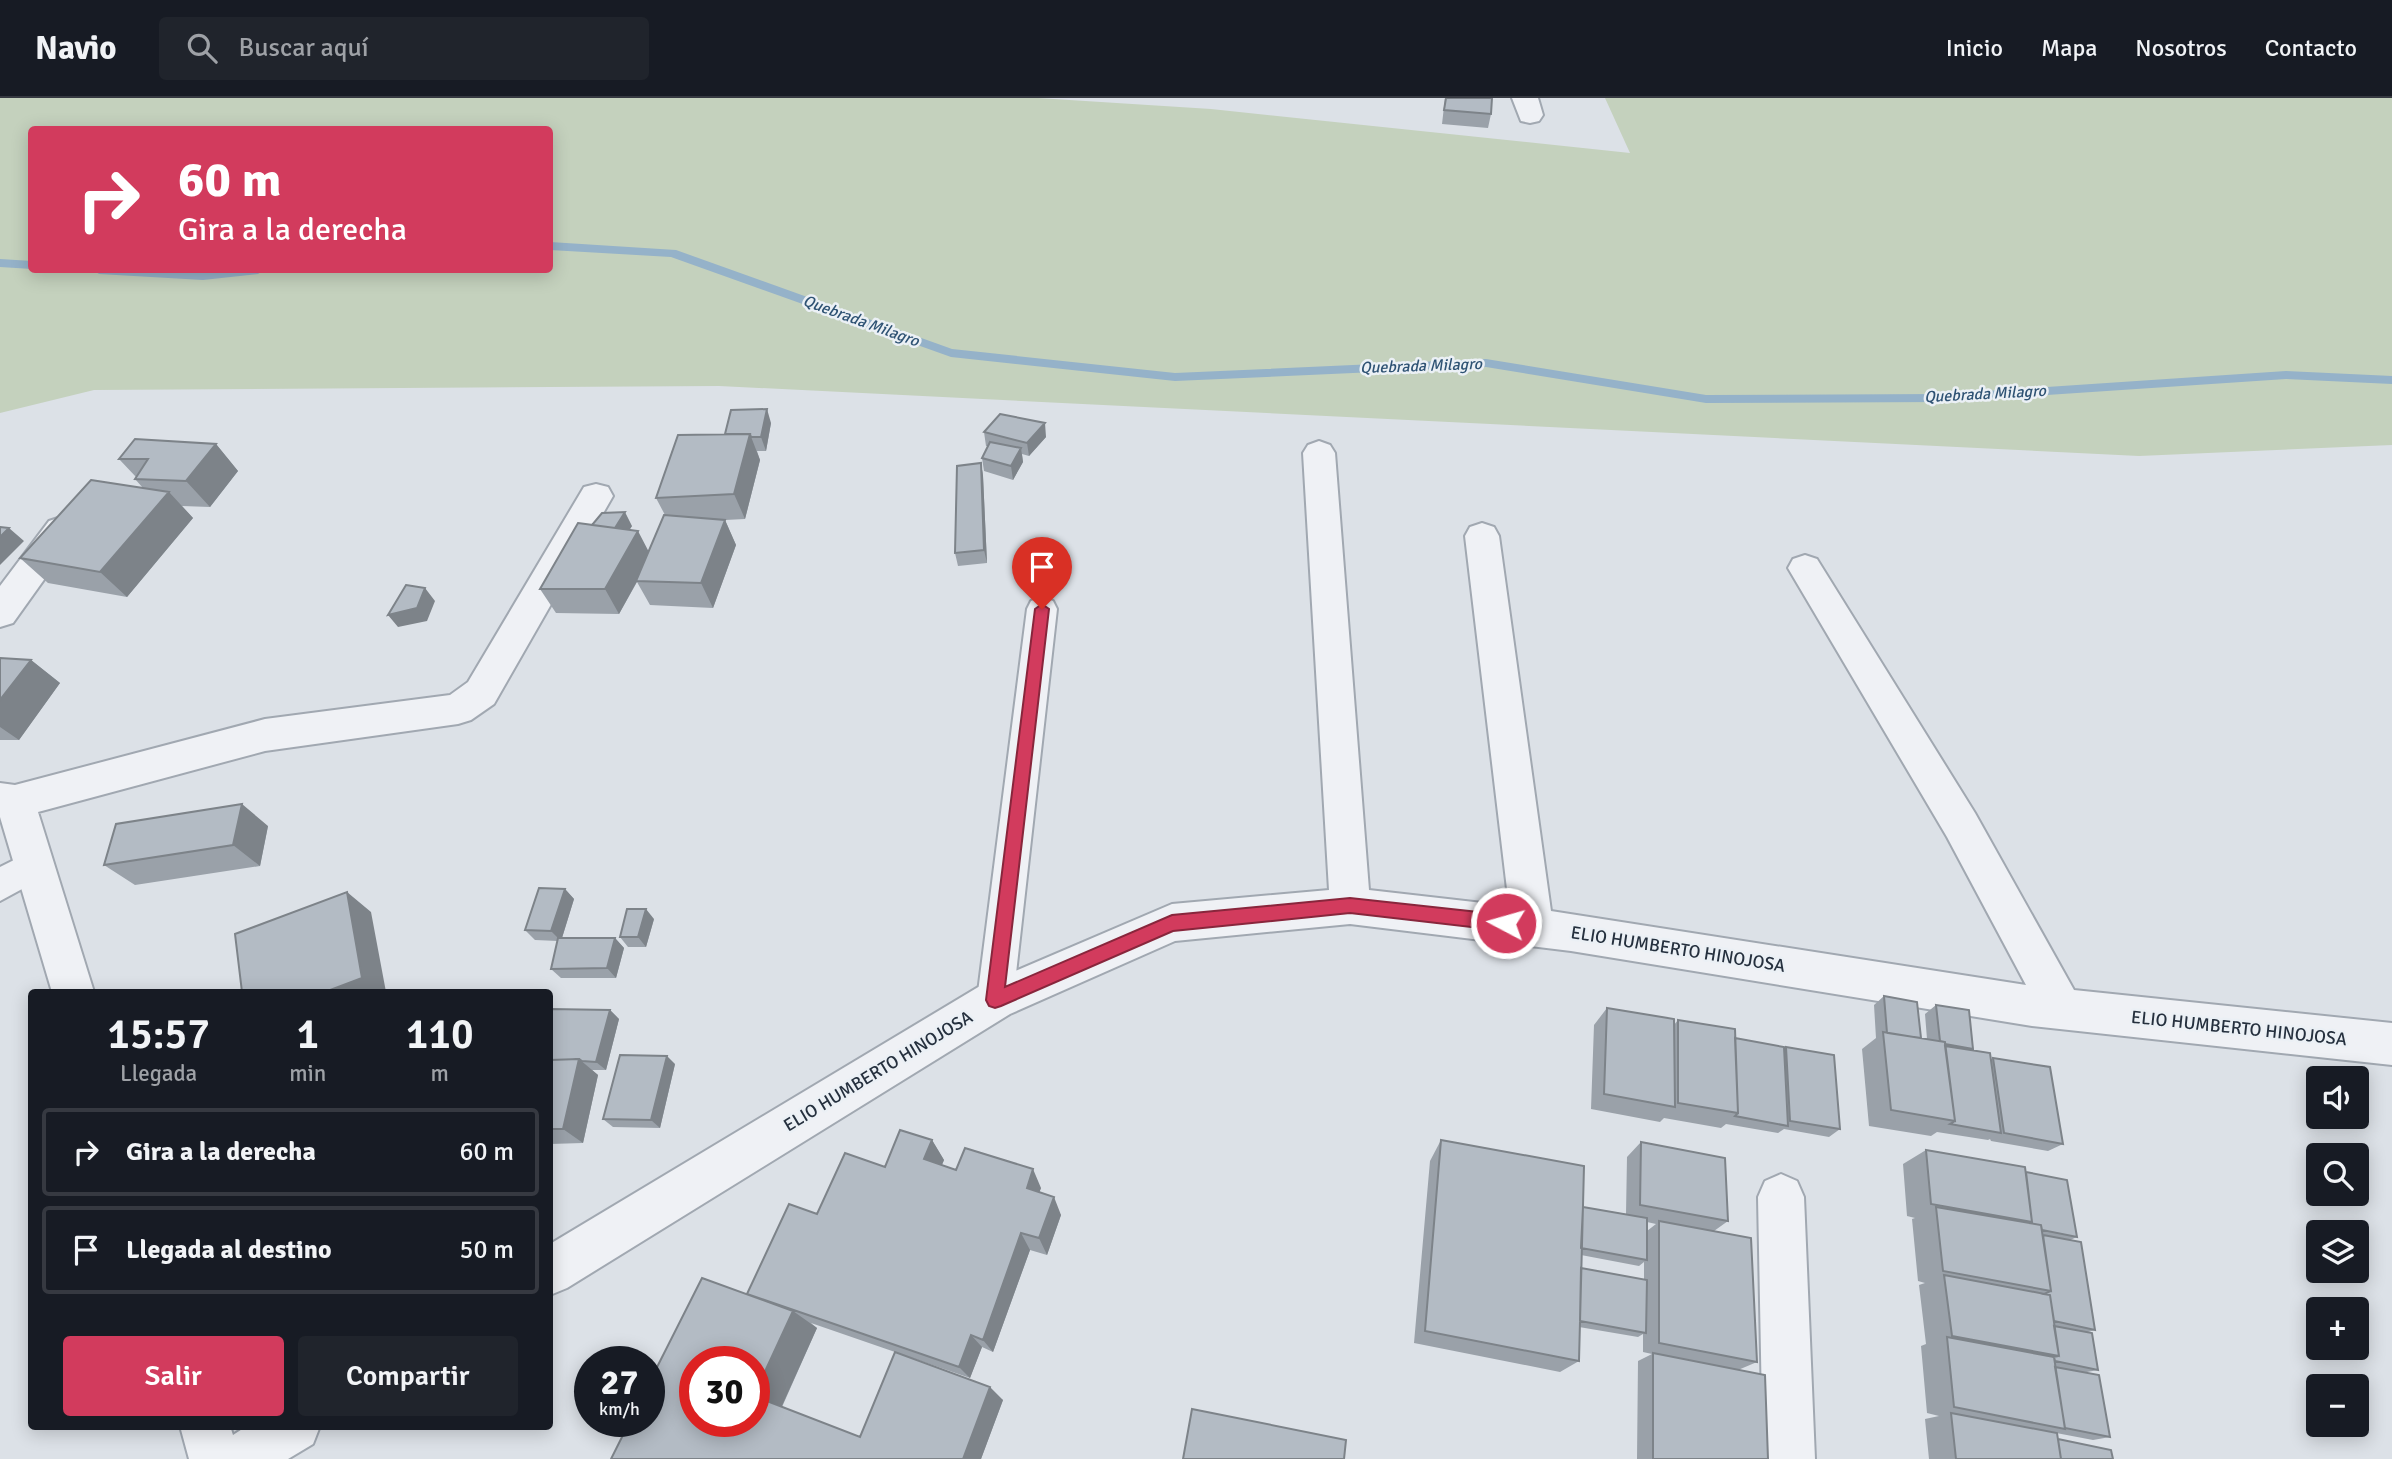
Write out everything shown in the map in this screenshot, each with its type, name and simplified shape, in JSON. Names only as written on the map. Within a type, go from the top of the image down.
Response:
[{"type":"street","points":[[1319,453],[1350,906]]},
{"type":"street","points":[[72,989],[34,864],[8,801],[265,735],[458,709],[481,693],[596,496]]},
{"type":"street","points":[[0,612],[61,530]]},
{"type":"street","points":[[1482,536],[1532,926]]},
{"type":"street","points":[[1805,568],[1961,825],[2061,1009]]},
{"type":"street","name":"ELIO HUMBERTO HINOJOSA","points":[[553,1269],[995,1000],[1172,923],[1350,906],[1532,926],[2061,1009],[2392,1044]]},
{"type":"street","points":[[1781,1197],[1790,1459]]},
{"type":"street","points":[[206,1430],[215,1459]]},
{"type":"street","points":[[241,1459],[288,1430]]},
{"type":"lane","points":[[995,1000],[1042,609]]},
{"type":"lane","points":[[0,886],[34,864]]},
{"type":"green space","points":[[0,98],[1038,98],[1211,109],[1630,153],[1605,98],[2392,98],[2392,445],[2139,456],[719,386],[94,390],[0,413]]},
{"type":"building","points":[[1446,98],[1492,98],[1491,114],[1444,110]]},
{"type":"building","points":[[767,409],[761,437],[725,434],[731,410]]},
{"type":"building","points":[[1000,414],[1045,423],[1027,443],[984,432]]},
{"type":"building","points":[[750,434],[734,494],[656,498],[678,435]]},
{"type":"building","points":[[135,439],[216,444],[186,481],[135,479],[148,459],[119,459]]},
{"type":"building","points":[[990,442],[1021,448],[1011,466],[982,458]]},
{"type":"building","points":[[981,463],[984,550],[955,553],[957,466]]},
{"type":"building","points":[[91,480],[169,492],[100,572],[20,558]]},
{"type":"building","points":[[625,512],[615,528],[592,525],[602,513]]},
{"type":"building","points":[[664,515],[725,520],[701,583],[636,581]]},
{"type":"building","points":[[578,523],[638,531],[605,589],[540,589]]},
{"type":"building","points":[[0,527],[9,528],[0,537]]},
{"type":"building","points":[[406,585],[425,588],[417,608],[388,615]]},
{"type":"building","points":[[0,658],[31,660],[0,700]]},
{"type":"building","points":[[242,804],[233,845],[104,865],[116,824]]},
{"type":"building","points":[[539,888],[565,889],[551,931],[525,930]]},
{"type":"building","points":[[347,892],[362,978],[333,989],[242,989],[235,934]]},
{"type":"building","points":[[627,909],[646,909],[638,937],[620,937]]},
{"type":"building","points":[[558,938],[615,938],[607,968],[551,969]]},
{"type":"building","points":[[1884,996],[1917,1002],[1921,1038],[1887,1033]]},
{"type":"building","points":[[1936,1005],[1969,1010],[1973,1049],[1940,1041]]},
{"type":"building","points":[[1607,1008],[1674,1019],[1675,1107],[1604,1094]]},
{"type":"building","points":[[553,1009],[610,1010],[596,1062],[579,1059],[553,1060]]},
{"type":"building","points":[[1678,1020],[1735,1029],[1738,1113],[1678,1103]]},
{"type":"building","points":[[1883,1032],[1945,1042],[1955,1121],[1891,1110]]},
{"type":"building","points":[[1735,1038],[1784,1047],[1788,1126],[1735,1116],[1738,1113]]},
{"type":"building","points":[[1945,1046],[1990,1053],[2001,1133],[1950,1124],[1955,1121]]},
{"type":"building","points":[[1786,1047],[1834,1055],[1840,1129],[1790,1121]]},
{"type":"building","points":[[620,1055],[667,1056],[651,1120],[603,1119]]},
{"type":"building","points":[[1993,1058],[2050,1067],[2063,1144],[2004,1133]]},
{"type":"building","points":[[579,1059],[563,1129],[553,1129],[553,1060]]},
{"type":"building","points":[[900,1130],[932,1140],[924,1159],[956,1170],[965,1148],[1033,1169],[1027,1188],[1054,1197],[1039,1238],[1021,1233],[983,1340],[971,1335],[959,1367],[747,1294],[789,1204],[817,1214],[845,1153],[885,1167]]},
{"type":"building","points":[[1441,1140],[1584,1166],[1579,1361],[1425,1331]]},
{"type":"building","points":[[1641,1142],[1725,1158],[1728,1221],[1640,1205]]},
{"type":"building","points":[[1926,1150],[2025,1167],[2032,1222],[1931,1204]]},
{"type":"building","points":[[2026,1172],[2067,1180],[2077,1237],[2042,1230],[2041,1225],[2029,1223],[2032,1222]]},
{"type":"building","points":[[1583,1207],[1647,1218],[1647,1260],[1581,1248]]},
{"type":"building","points":[[1936,1207],[2041,1225],[2051,1291],[1943,1271]]},
{"type":"building","points":[[1659,1221],[1751,1238],[1757,1362],[1659,1343]]},
{"type":"building","points":[[2043,1235],[2081,1242],[2095,1330],[2054,1321],[2050,1295],[2044,1294],[2051,1291]]},
{"type":"building","points":[[1581,1268],[1647,1280],[1646,1333],[1580,1321]]},
{"type":"building","points":[[1944,1275],[2050,1295],[2059,1356],[1952,1336]]},
{"type":"building","points":[[702,1278],[793,1311],[770,1361],[770,1346],[679,1346],[679,1437],[770,1437],[770,1402],[860,1437],[895,1352],[990,1387],[963,1459],[611,1459],[622,1437],[665,1437],[665,1351]]},
{"type":"building","points":[[2054,1326],[2092,1333],[2098,1370],[2055,1361],[2053,1357],[2059,1356]]},
{"type":"building","points":[[1947,1337],[2054,1357],[2065,1429],[1954,1407]]},
{"type":"building","points":[[1653,1353],[1765,1375],[1768,1459],[1653,1459]]},
{"type":"building","points":[[2055,1367],[2099,1375],[2110,1437],[2065,1428]]},
{"type":"building","points":[[1192,1409],[1346,1440],[1344,1459],[1183,1459]]},
{"type":"building","points":[[1951,1413],[2057,1433],[2061,1459],[1956,1459]]},
{"type":"building","points":[[2058,1439],[2111,1450],[2113,1459],[2061,1459]]},
{"type":"waterway","name":"Quebrada Milagro","points":[[553,246],[672,253],[951,353],[1175,377],[1486,363],[1706,399],[1942,398],[2286,375],[2392,380]]},
{"type":"waterway","name":"Quebrada Milagro","points":[[0,263],[28,265]]},
{"type":"waterway","name":"Quebrada Milagro","points":[[151,273],[203,276],[230,273]]},
{"type":"route","points":[[1042,609],[995,1000],[1172,923],[1350,906],[1506,923]]}]
